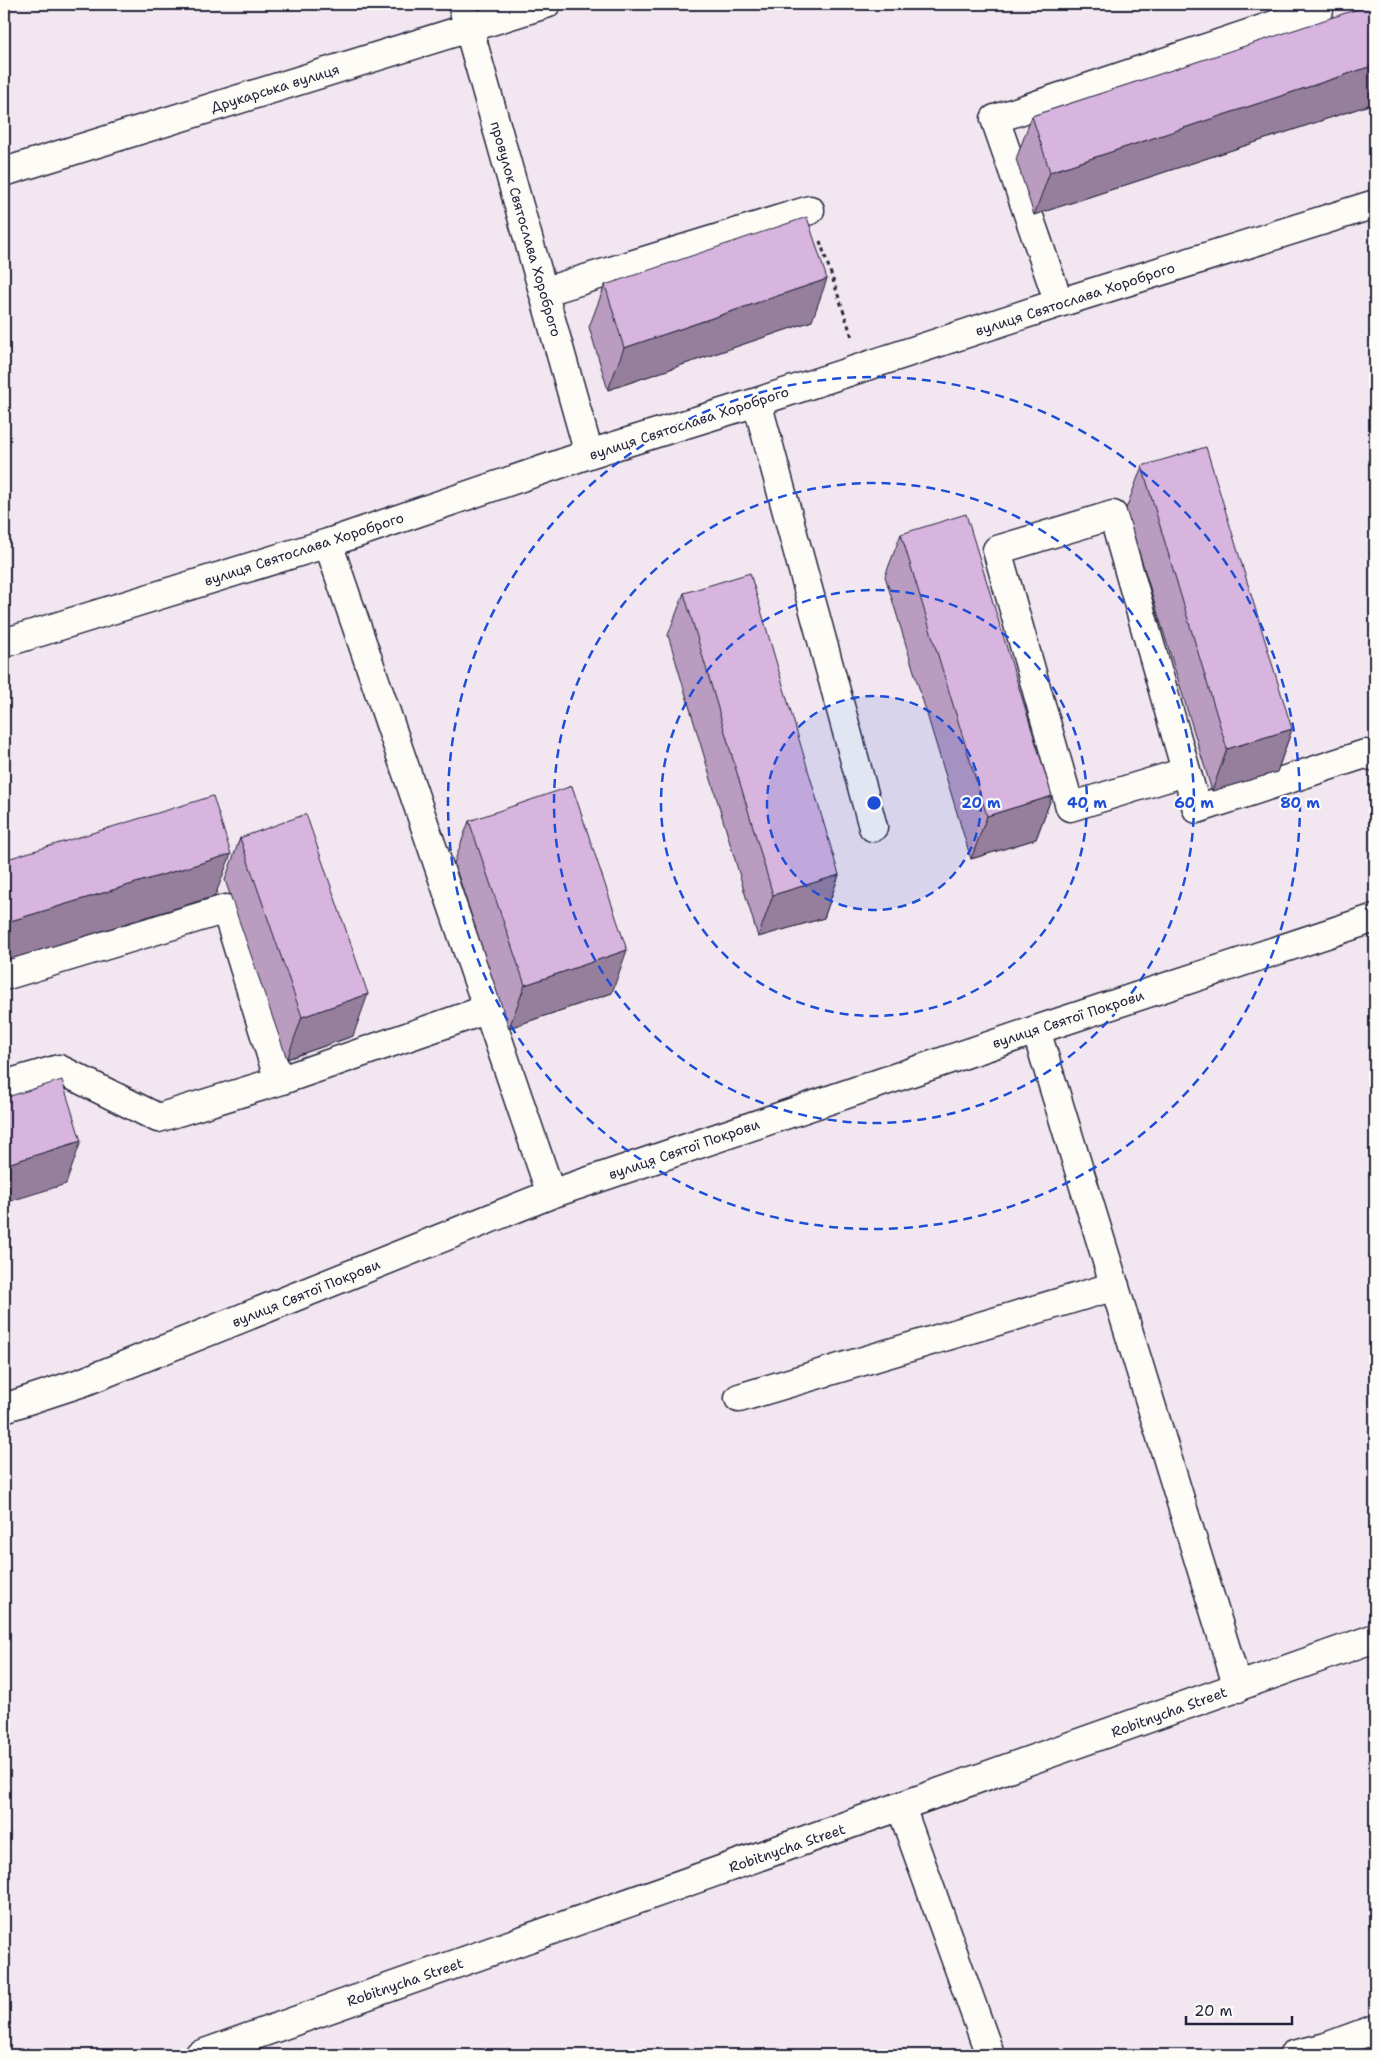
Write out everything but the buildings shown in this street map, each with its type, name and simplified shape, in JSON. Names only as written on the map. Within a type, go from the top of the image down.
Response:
[{"type":"street","name":"Друкарська вулиця","points":[[4,172],[466,16],[546,4]]},
{"type":"street","points":[[1059,303],[995,119],[1319,10],[1317,4]]},
{"type":"street","name":"провулок Святослава Хороброго","points":[[466,16],[589,454]]},
{"type":"street","name":"вулиця Святослава Хороброго","points":[[4,644],[328,543],[589,454],[1375,204]]},
{"type":"street","points":[[543,292],[810,210]]},
{"type":"street","points":[[757,402],[873,827]]},
{"type":"street","points":[[1185,772],[1070,807],[997,550],[1113,515],[1197,809],[1366,754],[1375,756]]},
{"type":"street","points":[[328,543],[551,1194]]},
{"type":"street","points":[[4,976],[226,909],[279,1081]]},
{"type":"street","name":"вулиця Святої Покрови","points":[[4,1408],[83,1382],[551,1194],[1375,918]]},
{"type":"street","points":[[4,1085],[59,1068],[158,1118],[279,1081],[488,1009]]},
{"type":"street","points":[[1036,1030],[1238,1688]]},
{"type":"street","points":[[739,1398],[1115,1286]]},
{"type":"street","name":"Robitnycha Street","points":[[199,2055],[902,1808],[1375,1638]]},
{"type":"street","points":[[902,1808],[990,2055]]},
{"type":"street","points":[[1293,2055],[1326,2047],[1375,2029]]},
{"type":"path","points":[[810,210],[862,368]]}]
